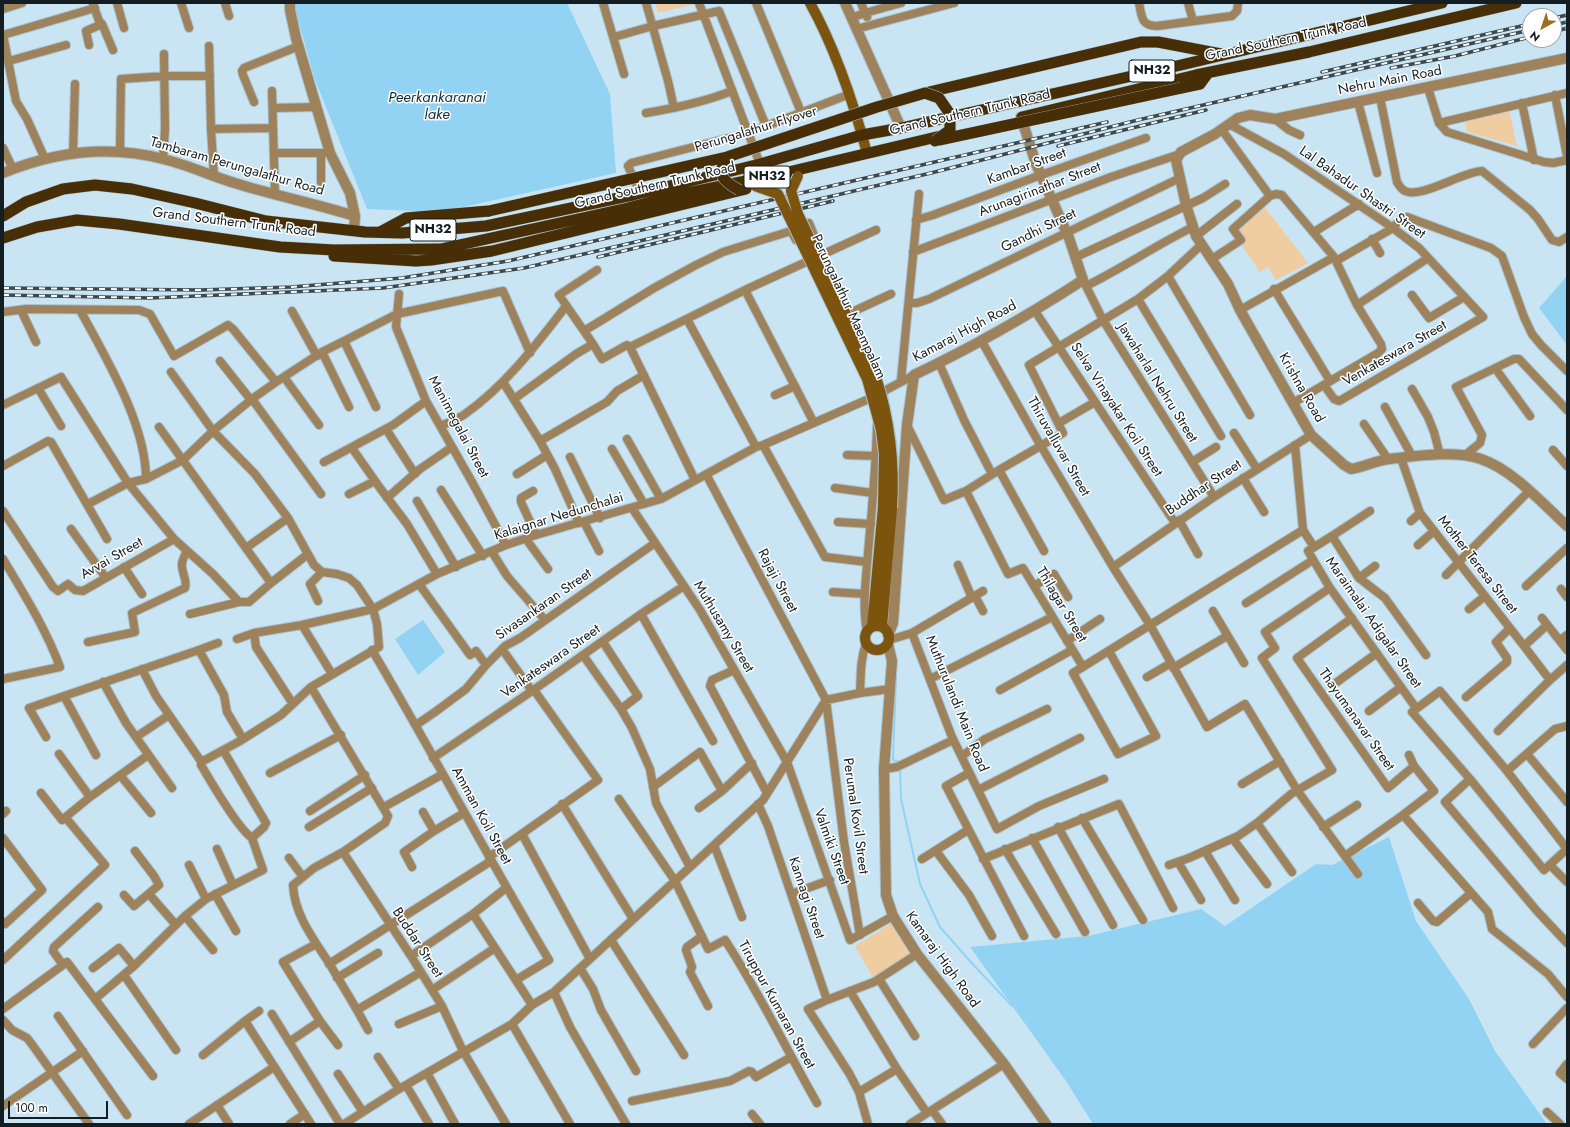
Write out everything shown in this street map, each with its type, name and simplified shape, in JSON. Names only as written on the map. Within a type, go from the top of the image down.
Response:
[{"type":"highway","name":"Grand Southern Trunk Road","points":[[3,216],[26,202],[63,189],[95,185],[132,189],[266,221],[354,230],[402,233],[486,226],[640,193],[760,164],[862,135],[901,128],[1442,3]]},
{"type":"highway","name":"Grand Southern Trunk Road","points":[[3,238],[38,227],[77,220],[119,224],[280,247],[323,250],[441,249],[628,208],[673,196],[780,174],[1208,73],[1309,52],[1516,3]]},
{"type":"highway","name":"Perungalathur Flyover","points":[[379,232],[406,218],[478,213],[507,208],[727,157],[877,107],[925,93],[1141,42],[1158,42],[1225,54]]},
{"type":"highway","points":[[323,250],[335,256],[377,259],[431,260],[492,251],[935,141],[1200,84],[1208,73]]},
{"type":"highway","points":[[925,93],[939,98],[950,114],[950,130],[935,141]]},
{"type":"highway","points":[[727,157],[722,166],[722,176],[726,183],[739,190]]},
{"type":"main road","points":[[810,3],[822,25],[850,94],[867,153]]},
{"type":"main road","name":"Perungalathur Maempalam","points":[[798,176],[791,191],[798,214],[876,377],[884,402],[893,455],[894,482],[888,508]]},
{"type":"main road","name":"Perungalathur Maempalam","points":[[755,186],[778,194],[867,379],[879,423],[884,454],[888,508],[881,634],[865,638],[866,644]]},
{"type":"main road","points":[[866,644],[870,648],[878,651],[882,650],[881,634]]},
{"type":"street","points":[[3,7],[22,3]]},
{"type":"street","points":[[116,3],[124,28]]},
{"type":"street","points":[[181,3],[189,28]]},
{"type":"street","points":[[225,3],[229,16]]},
{"type":"street","points":[[290,3],[290,10],[299,46],[317,108],[325,153],[321,182]]},
{"type":"street","points":[[603,3],[624,74]]},
{"type":"street","points":[[646,3],[654,26],[674,108]]},
{"type":"street","points":[[699,3],[760,164]]},
{"type":"street","points":[[756,3],[801,112]]},
{"type":"street","points":[[845,3],[901,128]]},
{"type":"street","points":[[861,3],[870,24]]},
{"type":"street","points":[[851,18],[901,3]]},
{"type":"street","points":[[856,29],[870,24],[954,3]]},
{"type":"street","points":[[1139,3],[1144,22],[1149,26],[1232,16],[1237,11],[1238,3]]},
{"type":"street","points":[[1188,3],[1192,21]]},
{"type":"street","points":[[45,159],[27,119],[16,101],[3,35],[94,5],[99,21],[102,24],[113,50]]},
{"type":"street","points":[[614,37],[717,11],[721,14],[766,126]]},
{"type":"street","points":[[89,45],[86,30],[102,24]]},
{"type":"street","points":[[9,61],[66,45]]},
{"type":"street","points":[[209,46],[214,176]]},
{"type":"street","points":[[254,102],[243,75],[242,71],[244,68],[299,46]]},
{"type":"street","points":[[164,54],[164,159]]},
{"type":"street","name":"Nehru Main Road","points":[[1177,155],[1238,118],[1250,115],[1275,119],[1567,58]]},
{"type":"street","points":[[120,151],[120,79],[165,76],[210,76]]},
{"type":"street","points":[[72,154],[75,84]]},
{"type":"street","points":[[1428,88],[1439,123],[1446,132],[1534,160],[1553,163],[1567,160]]},
{"type":"street","points":[[272,91],[275,194]]},
{"type":"street","points":[[646,113],[713,99],[732,91]]},
{"type":"street","points":[[1439,123],[1567,93]]},
{"type":"street","points":[[640,193],[628,166],[631,163],[748,133],[850,94]]},
{"type":"street","points":[[1555,95],[1567,156]]},
{"type":"street","points":[[1380,97],[1397,182],[1402,189],[1405,191],[1414,192],[1430,188],[1473,172],[1482,171],[1530,210],[1552,240],[1559,242],[1567,237]]},
{"type":"street","points":[[1358,102],[1376,173]]},
{"type":"street","points":[[1522,103],[1534,160]]},
{"type":"street","points":[[272,108],[317,108]]},
{"type":"street","points":[[1020,117],[1041,175],[1066,232],[1085,283],[1110,274],[1166,240],[1195,231],[1237,204]]},
{"type":"street","points":[[1275,119],[1289,130],[1300,135]]},
{"type":"street","points":[[1225,127],[1270,196]]},
{"type":"street","name":"Lal Bahadur Shastri Street","points":[[1225,127],[1284,154],[1393,228],[1419,248],[1483,317]]},
{"type":"street","points":[[211,129],[273,128]]},
{"type":"street","name":"Kambar Street","points":[[916,220],[1146,138]]},
{"type":"street","points":[[3,148],[13,169]]},
{"type":"street","name":"Tambaram Perungalathur Road","points":[[3,173],[45,159],[72,154],[120,151],[164,159],[238,184],[355,216]]},
{"type":"street","points":[[274,153],[325,153]]},
{"type":"street","points":[[325,153],[350,193],[355,216],[354,230]]},
{"type":"street","name":"Krishna Road","points":[[1177,155],[1176,160],[1186,205],[1195,231],[1228,284],[1240,310],[1311,435],[1348,469],[1356,469],[1388,459],[1412,456],[1464,456],[1480,459],[1504,470],[1567,526]]},
{"type":"street","name":"Arunagirinathar Street","points":[[913,252],[1111,177],[1177,155]]},
{"type":"street","name":"Gandhi Street","points":[[908,303],[917,303],[928,299],[1180,178]]},
{"type":"street","points":[[1076,257],[1204,198],[1225,184]]},
{"type":"street","points":[[901,380],[919,194]]},
{"type":"street","points":[[1212,259],[1240,240],[1233,229],[1270,196],[1276,194],[1282,195],[1335,259],[1357,305],[1381,344],[1382,349],[1378,353],[1293,403]]},
{"type":"street","points":[[1314,232],[1359,204]]},
{"type":"street","points":[[1240,310],[1274,290],[1393,228],[1401,218],[1407,217],[1496,251],[1502,256],[1524,318],[1532,334],[1567,371]]},
{"type":"street","points":[[809,223],[822,255],[868,349],[886,391]]},
{"type":"street","points":[[597,270],[560,293],[559,296],[602,359],[627,345],[630,346],[745,290],[876,230]]},
{"type":"street","points":[[584,331],[696,264],[723,252],[791,231],[866,380],[877,423],[876,456],[865,594],[865,622],[881,634],[912,633],[984,591]]},
{"type":"street","points":[[1372,239],[1380,253]]},
{"type":"street","points":[[907,425],[944,500],[966,492],[995,472],[1042,446],[1063,433],[1029,365],[1138,299],[1168,276],[1202,244]]},
{"type":"street","points":[[1357,305],[1428,258]]},
{"type":"street","points":[[1168,276],[1250,414]]},
{"type":"street","name":"Kamaraj High Road","points":[[1046,1124],[1004,1064],[917,954],[893,916],[886,895],[884,769],[892,660],[881,634],[893,623],[907,425],[914,375],[982,340],[1085,283]]},
{"type":"street","name":"Jawaharlal Nehru Street","points":[[1085,283],[1103,320],[1214,497]]},
{"type":"street","points":[[745,290],[814,423]]},
{"type":"street","points":[[1274,290],[1327,383]]},
{"type":"street","points":[[88,504],[128,483],[146,479],[183,460],[213,431],[252,399],[276,382],[319,354],[397,314],[503,291],[530,353]]},
{"type":"street","name":"Manimegalai Street","points":[[399,294],[396,327],[426,401],[506,545]]},
{"type":"street","points":[[850,313],[891,294]]},
{"type":"street","points":[[1412,295],[1429,318],[1464,297]]},
{"type":"street","points":[[1138,299],[1221,436]]},
{"type":"street","points":[[441,426],[464,414],[503,382],[530,353],[566,306]]},
{"type":"street","points":[[21,310],[36,342]]},
{"type":"street","points":[[3,312],[21,310],[139,310],[150,314],[174,356],[228,325],[233,329],[276,382]]},
{"type":"street","points":[[80,310],[113,372],[128,408],[142,444],[146,464],[146,479]]},
{"type":"street","points":[[292,310],[349,406]]},
{"type":"street","name":"Selva Vinayakar Koil Street","points":[[1035,311],[1198,554]]},
{"type":"street","name":"Venkateswara Street","points":[[1327,383],[1334,399],[1339,401],[1342,400],[1483,317]]},
{"type":"street","points":[[687,319],[759,446],[825,557],[868,562]]},
{"type":"street","name":"Thiruvalluvar Street","points":[[982,340],[1042,446],[1150,625],[1207,728],[1246,704],[1280,761]]},
{"type":"street","points":[[344,341],[376,407]]},
{"type":"street","points":[[514,399],[576,354],[593,344]]},
{"type":"street","points":[[630,346],[695,480]]},
{"type":"street","points":[[1464,456],[1480,443],[1482,435],[1456,387],[1514,359],[1519,359],[1567,410]]},
{"type":"street","points":[[220,361],[252,399],[322,494]]},
{"type":"street","points":[[939,363],[964,420],[1044,551]]},
{"type":"street","points":[[1495,368],[1530,416]]},
{"type":"street","points":[[142,669],[156,696],[200,760],[205,760],[243,739],[280,715],[312,687],[379,647],[377,624],[373,609],[357,585],[349,578],[337,574],[322,572],[314,566],[288,518],[256,474],[213,431],[170,372]]},
{"type":"street","points":[[540,441],[607,402],[617,392],[644,375]]},
{"type":"street","name":"Kalaignar Nedunchalai","points":[[237,639],[254,633],[302,625],[373,609],[436,574],[484,556],[506,545],[661,499],[759,446],[871,398],[886,391],[901,380],[914,375]]},
{"type":"street","points":[[3,405],[61,377],[128,483],[174,539],[213,574],[239,602]]},
{"type":"street","points":[[284,377],[318,425]]},
{"type":"street","points":[[503,382],[540,441],[582,522],[599,551]]},
{"type":"street","points":[[775,395],[795,386]]},
{"type":"street","points":[[38,388],[61,426]]},
{"type":"street","points":[[1412,389],[1428,417],[1434,432],[1440,455]]},
{"type":"street","points":[[324,462],[386,429],[426,401]]},
{"type":"street","points":[[1059,423],[1095,402]]},
{"type":"street","points":[[1385,408],[1412,456]]},
{"type":"street","points":[[1364,424],[1388,459]]},
{"type":"street","points":[[159,427],[271,583]]},
{"type":"street","points":[[386,429],[415,474]]},
{"type":"street","points":[[1234,433],[1257,469]]},
{"type":"street","name":"Buddhar Street","points":[[1114,567],[1214,497],[1311,435]]},
{"type":"street","points":[[627,439],[661,499]]},
{"type":"street","points":[[3,466],[48,441],[52,442],[107,538]]},
{"type":"street","points":[[1109,651],[1156,736],[1118,754],[1073,673],[1303,530],[1295,445]]},
{"type":"street","points":[[1192,462],[1216,447]]},
{"type":"street","points":[[352,448],[407,524],[436,574]]},
{"type":"street","points":[[387,498],[415,474],[452,448]]},
{"type":"street","points":[[612,449],[644,504]]},
{"type":"street","points":[[1553,450],[1567,466]]},
{"type":"street","points":[[517,474],[547,455]]},
{"type":"street","points":[[847,455],[876,456]]},
{"type":"street","points":[[570,457],[600,518]]},
{"type":"street","name":"Mother Teresa Street","points":[[1401,458],[1420,514],[1550,680]]},
{"type":"street","name":"Rajaji Street","points":[[706,474],[826,700]]},
{"type":"street","points":[[1243,478],[1264,512]]},
{"type":"street","points":[[349,494],[375,481]]},
{"type":"street","points":[[834,488],[873,493]]},
{"type":"street","points":[[441,490],[484,556]]},
{"type":"street","points":[[533,491],[522,498],[521,502],[536,535]]},
{"type":"street","points":[[1446,574],[1529,491]]},
{"type":"street","name":"Thilagar Street","points":[[966,492],[1008,574],[1023,568],[1083,667]]},
{"type":"street","points":[[417,501],[456,567]]},
{"type":"street","name":"Muthusamy Street","points":[[632,508],[700,610],[786,762]]},
{"type":"street","points":[[1311,549],[1370,511]]},
{"type":"street","points":[[1411,521],[1420,514]]},
{"type":"street","name":"Avvai Street","points":[[4,516],[53,587],[58,591],[68,584],[75,590],[83,591],[174,539]]},
{"type":"street","points":[[246,548],[288,518]]},
{"type":"street","points":[[838,522],[871,524]]},
{"type":"street","points":[[71,529],[106,578]]},
{"type":"street","name":"Maraimalai Adigalar Street","points":[[1303,530],[1311,549],[1313,560],[1330,588],[1416,708],[1412,712],[1470,779]]},
{"type":"street","points":[[1418,545],[1434,531]]},
{"type":"street","points":[[1332,536],[1359,578],[1385,598],[1426,655]]},
{"type":"street","points":[[526,539],[548,569]]},
{"type":"street","name":"Sivasankaran Street","points":[[416,725],[466,689],[486,665],[505,646],[520,638],[655,543]]},
{"type":"street","points":[[1526,586],[1567,548]]},
{"type":"street","points":[[88,642],[136,632],[132,613],[185,588],[186,584],[182,573],[182,563],[187,551]]},
{"type":"street","points":[[492,552],[507,576],[545,620]]},
{"type":"street","points":[[190,614],[239,602],[249,602],[308,554]]},
{"type":"street","points":[[3,559],[36,614],[53,647],[60,667],[3,679]]},
{"type":"street","points":[[1246,603],[1313,560]]},
{"type":"street","points":[[958,565],[973,597],[983,611]]},
{"type":"street","points":[[1359,578],[1375,566]]},
{"type":"street","points":[[124,567],[142,594]]},
{"type":"street","points":[[318,601],[310,584],[322,572]]},
{"type":"street","points":[[1034,586],[1054,574],[1068,597]]},
{"type":"street","points":[[419,584],[470,655],[476,651],[486,665]]},
{"type":"street","name":"Venkateswara Street","points":[[433,758],[533,691],[641,614],[684,586]]},
{"type":"street","points":[[1169,865],[1233,839],[1257,823],[1291,794],[1332,770],[1262,658],[1275,648],[1265,632],[1330,588]]},
{"type":"street","points":[[1561,589],[1567,597]]},
{"type":"street","points":[[833,592],[865,594]]},
{"type":"street","points":[[1469,609],[1485,596]]},
{"type":"street","points":[[1213,611],[1244,663]]},
{"type":"street","points":[[641,614],[712,741]]},
{"type":"street","points":[[930,679],[1052,617]]},
{"type":"street","name":"Thayumanavar Street","points":[[1352,618],[1297,658],[1388,788],[1414,766]]},
{"type":"street","points":[[1067,641],[1100,619]]},
{"type":"street","points":[[1524,646],[1544,621],[1567,650]]},
{"type":"street","points":[[302,625],[332,674]]},
{"type":"street","points":[[1466,697],[1507,662],[1507,658],[1496,642],[1510,628]]},
{"type":"street","points":[[254,633],[256,647],[293,704]]},
{"type":"street","name":"Muthurulandi Main Road","points":[[912,633],[953,740],[997,829],[1039,806],[1104,780]]},
{"type":"street","points":[[1560,640],[1567,635]]},
{"type":"street","points":[[1147,677],[1172,666],[1227,636]]},
{"type":"street","points":[[603,642],[638,696],[621,709]]},
{"type":"street","points":[[46,737],[29,708],[218,643]]},
{"type":"street","points":[[860,692],[862,654],[866,644]]},
{"type":"street","points":[[329,964],[391,925],[490,859],[562,804],[598,780],[502,649]]},
{"type":"street","points":[[199,650],[224,695],[227,712],[243,739]]},
{"type":"street","name":"Amman Koil Street","points":[[372,650],[416,725],[506,888],[548,960],[516,980]]},
{"type":"street","points":[[1000,690],[1072,650]]},
{"type":"street","points":[[1337,682],[1377,653]]},
{"type":"street","points":[[583,655],[621,709],[632,728],[650,769],[656,803],[690,867]]},
{"type":"street","points":[[1498,731],[1567,665]]},
{"type":"street","points":[[734,670],[712,680],[710,686],[767,793]]},
{"type":"street","points":[[103,682],[119,712],[172,788]]},
{"type":"street","points":[[344,1124],[403,1087],[512,1024],[532,1005],[554,992],[758,804],[767,793],[826,700],[860,692],[891,682]]},
{"type":"street","points":[[312,687],[388,816],[385,823],[343,852],[314,868],[293,885],[293,895],[304,923],[368,1030]]},
{"type":"street","points":[[1369,711],[1401,687]]},
{"type":"street","points":[[1416,708],[1440,691],[1507,772],[1567,849],[1544,870],[1470,779],[1445,802],[1532,906],[1567,943]]},
{"type":"street","points":[[64,696],[96,755]]},
{"type":"street","name":"Perumal Kovil Street","points":[[826,700],[844,842],[860,935]]},
{"type":"street","points":[[962,756],[985,740],[1047,709]]},
{"type":"street","points":[[136,737],[169,715]]},
{"type":"street","points":[[1507,772],[1555,729],[1567,726]]},
{"type":"street","points":[[270,773],[341,735]]},
{"type":"street","points":[[978,790],[1080,738]]},
{"type":"street","points":[[884,769],[900,765],[953,740]]},
{"type":"street","points":[[223,750],[266,823],[264,827],[252,838]]},
{"type":"street","points":[[654,787],[700,752],[722,791]]},
{"type":"street","points":[[58,754],[90,798]]},
{"type":"street","points":[[1527,754],[1567,802]]},
{"type":"street","points":[[41,793],[62,820],[148,755]]},
{"type":"street","points":[[1345,856],[1434,791],[1414,766],[1409,755]]},
{"type":"street","points":[[1242,784],[1280,761],[1297,790],[1358,874]]},
{"type":"street","name":"Valmiki Street","points":[[786,762],[830,880],[850,940],[860,935]]},
{"type":"street","points":[[699,808],[722,791],[752,763]]},
{"type":"street","points":[[95,999],[134,966],[185,916],[206,899],[262,872],[263,870],[252,838],[236,820],[201,765]]},
{"type":"street","points":[[969,773],[946,786],[1024,936]]},
{"type":"street","points":[[384,807],[443,774]]},
{"type":"street","points":[[120,775],[151,812]]},
{"type":"street","points":[[310,811],[365,775]]},
{"type":"street","points":[[309,827],[372,788]]},
{"type":"street","name":"Tiruppur Kumaran Street","points":[[619,799],[675,881],[708,949],[725,940],[745,971],[816,1103]]},
{"type":"street","points":[[562,804],[633,919]]},
{"type":"street","name":"Kannagi Street","points":[[758,804],[768,826],[827,1000]]},
{"type":"street","points":[[983,859],[1058,827],[1119,804],[1173,908]]},
{"type":"street","points":[[1324,827],[1357,806]]},
{"type":"street","points":[[423,812],[434,831]]},
{"type":"street","points":[[412,867],[404,852],[464,812]]},
{"type":"street","points":[[1403,815],[1488,912],[1492,929],[1548,974],[1567,997]]},
{"type":"street","points":[[3,960],[105,864],[66,818]]},
{"type":"street","points":[[1082,818],[1144,920]]},
{"type":"street","points":[[1257,823],[1292,872]]},
{"type":"street","points":[[1058,827],[1113,924]]},
{"type":"street","points":[[922,859],[968,830]]},
{"type":"street","points":[[522,834],[590,959]]},
{"type":"street","points":[[3,838],[42,890],[5,924],[3,922]]},
{"type":"street","points":[[1032,838],[1085,932]]},
{"type":"street","points":[[1233,839],[1267,884]]},
{"type":"street","points":[[714,845],[742,917]]},
{"type":"street","points":[[217,849],[233,885]]},
{"type":"street","points":[[1005,849],[1056,934]]},
{"type":"street","points":[[124,895],[134,906],[158,886],[159,882],[135,850]]},
{"type":"street","points":[[936,851],[969,895],[992,936]]},
{"type":"street","points":[[1206,851],[1235,900]]},
{"type":"street","name":"Buddar Street","points":[[343,852],[442,1006],[463,1052],[506,1124]]},
{"type":"street","points":[[289,858],[303,877]]},
{"type":"street","points":[[1178,862],[1201,900]]},
{"type":"street","points":[[189,865],[206,899]]},
{"type":"street","points":[[1550,865],[1567,882]]},
{"type":"street","points":[[791,894],[830,880]]},
{"type":"street","points":[[411,956],[473,914],[506,888]]},
{"type":"street","points":[[1418,903],[1433,921],[1437,922],[1472,893]]},
{"type":"street","points":[[149,894],[176,925]]},
{"type":"street","points":[[215,894],[236,931]]},
{"type":"street","points":[[63,965],[53,951],[54,947],[98,907]]},
{"type":"street","points":[[473,914],[532,1005]]},
{"type":"street","points":[[185,916],[212,950]]},
{"type":"street","points":[[860,935],[893,916]]},
{"type":"street","points":[[702,936],[687,947],[686,950],[692,967],[690,972],[708,1006]]},
{"type":"street","points":[[611,940],[684,1055]]},
{"type":"street","points":[[316,944],[283,962],[320,1021],[338,1045]]},
{"type":"street","points":[[93,968],[119,948],[134,966]]},
{"type":"street","points":[[432,990],[495,948]]},
{"type":"street","points":[[337,978],[378,953]]},
{"type":"street","points":[[868,1124],[859,1092],[850,1073],[808,1009],[878,980],[917,954]]},
{"type":"street","points":[[3,1009],[67,962],[153,1076]]},
{"type":"street","points":[[580,968],[593,989],[601,1010],[636,1071]]},
{"type":"street","points":[[357,1010],[421,972]]},
{"type":"street","points":[[124,975],[176,1050]]},
{"type":"street","points":[[878,980],[915,1036]]},
{"type":"street","points":[[850,991],[897,1069],[942,1124]]},
{"type":"street","points":[[554,992],[570,1027],[626,1124]]},
{"type":"street","points":[[399,1024],[442,1006]]},
{"type":"street","points":[[1533,1044],[1567,1008]]},
{"type":"street","points":[[203,1054],[259,1011]]},
{"type":"street","points":[[272,1014],[340,1124]]},
{"type":"street","points":[[58,1016],[127,1115]]},
{"type":"street","points":[[3,1020],[12,1030],[27,1038],[89,1124]]},
{"type":"street","points":[[245,1021],[312,1124]]},
{"type":"street","points":[[289,1042],[320,1021]]},
{"type":"street","points":[[512,1024],[570,1124]]},
{"type":"street","points":[[3,1106],[83,1052]]},
{"type":"street","points":[[378,1056],[403,1087],[429,1124]]},
{"type":"street","points":[[632,1101],[730,1081],[749,1071],[756,1077],[790,1057]]},
{"type":"street","points":[[910,1124],[1004,1064]]},
{"type":"street","points":[[1567,1064],[1560,1073],[1567,1079]]},
{"type":"street","points":[[189,1124],[274,1067]]},
{"type":"street","points":[[859,1092],[897,1069]]},
{"type":"street","points":[[427,1073],[455,1124]]},
{"type":"street","points":[[338,1074],[363,1112]]},
{"type":"street","points":[[217,1105],[229,1124]]},
{"type":"street","points":[[1547,1112],[1560,1124]]},
{"type":"street","points":[[290,1124],[305,1114]]},
{"type":"street","points":[[752,1114],[760,1124]]},
{"type":"shaded area","points":[[655,3],[695,3],[695,4],[658,13]]},
{"type":"shaded area","points":[[1509,109],[1517,146],[1467,132],[1465,122]]},
{"type":"shaded area","points":[[1263,205],[1308,263],[1276,280],[1268,267],[1260,272],[1237,239],[1234,226]]},
{"type":"shaded area","points":[[893,922],[913,952],[873,978],[855,946]]},
{"type":"water","name":"Peerkankaranai lake","points":[[296,3],[567,3],[610,94],[616,173],[441,212],[367,209],[315,80],[295,9]]},
{"type":"water","points":[[1567,276],[1567,345],[1539,308]]},
{"type":"water","points":[[423,620],[445,652],[418,675],[395,639]]},
{"type":"water","points":[[1389,837],[1416,921],[1469,999],[1495,1051],[1547,1124],[1093,1124],[1066,1081],[970,947],[1088,936],[1201,909],[1225,926],[1316,864],[1332,865]]},
{"type":"waterway","points":[[887,394],[895,434],[899,474]]},
{"type":"waterway","points":[[894,678],[896,678],[893,760],[900,762]]},
{"type":"waterway","points":[[900,768],[901,799],[920,884],[940,927],[1012,1006]]},
{"type":"railway","points":[[1562,16],[1567,15]]},
{"type":"railway","points":[[1562,23],[1567,22]]},
{"type":"railway","points":[[1322,72],[1522,26]]},
{"type":"railway","points":[[1562,30],[1567,28]]},
{"type":"railway","points":[[3,295],[150,298],[383,288],[524,268],[931,173],[1138,120],[1522,32]]},
{"type":"railway","points":[[1391,68],[1455,56],[1522,39]]},
{"type":"railway","points":[[1058,146],[1206,110]]},
{"type":"railway","points":[[3,288],[200,290],[291,287],[402,278],[508,261],[1107,122]]},
{"type":"railway","points":[[598,257],[833,201]]}]
